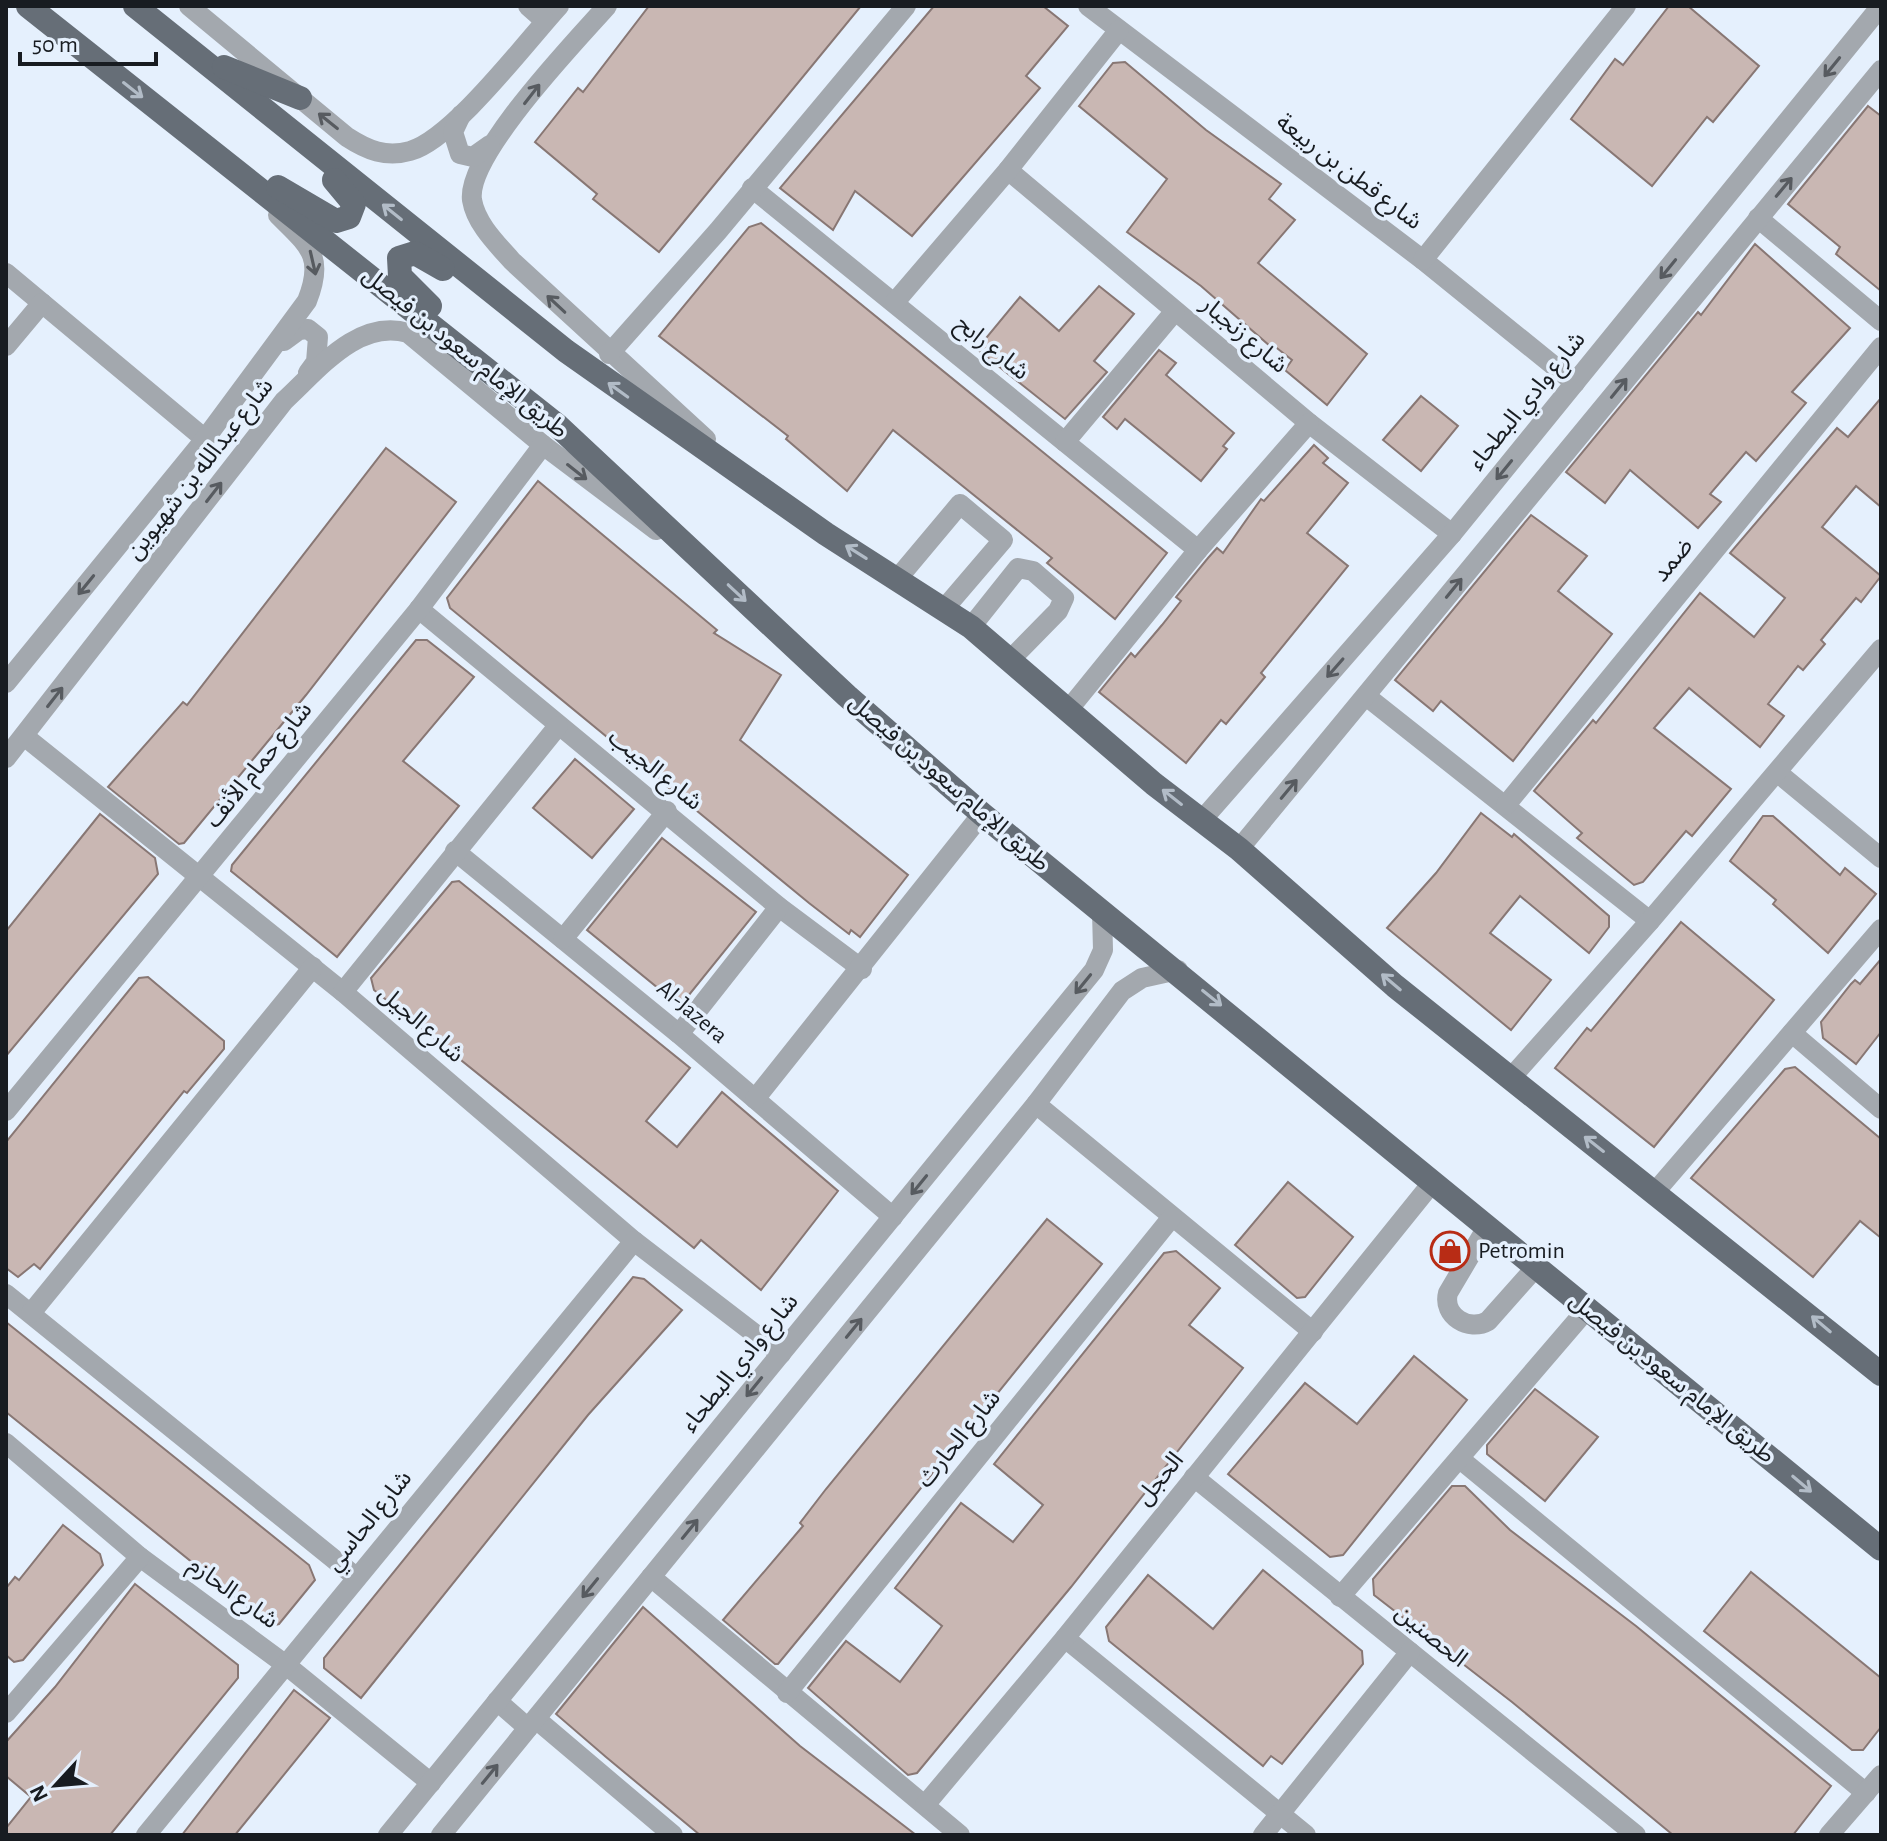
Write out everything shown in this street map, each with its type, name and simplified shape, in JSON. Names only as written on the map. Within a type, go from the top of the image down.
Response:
[{"type":"main road","name":"طريق الإمام سعود بن فيصل","points":[[28,6],[558,426],[847,696],[982,814],[1178,970],[1432,1183],[1881,1549]]},
{"type":"main road","points":[[135,6],[263,112],[632,400],[826,534],[971,627],[1510,1079],[1881,1374]]},
{"type":"main road","points":[[182,45],[251,80],[300,98]]},
{"type":"main road","points":[[164,115],[304,204],[336,221],[349,217],[354,204],[352,198],[263,112]]},
{"type":"main road","points":[[520,395],[410,289],[400,276],[399,258],[415,253],[428,259],[495,308],[540,331]]},
{"type":"street","points":[[189,6],[347,137],[365,149],[383,154],[413,151],[433,140],[463,112],[552,14],[528,6]]},
{"type":"street","points":[[607,6],[563,55],[495,142],[474,177],[472,199],[478,217],[512,261],[737,470]]},
{"type":"street","points":[[609,354],[906,6]]},
{"type":"street","points":[[1423,260],[1626,6]]},
{"type":"street","name":"شارع وادي البطحاء","points":[[1202,820],[1452,534],[1881,6]]},
{"type":"street","name":"شارع قطن بن ربيعة","points":[[1093,8],[1423,260],[1575,383]]},
{"type":"street","points":[[895,302],[1008,170],[1119,30]]},
{"type":"street","points":[[1239,849],[1758,218],[1878,82]]},
{"type":"street","points":[[463,112],[453,132],[460,154],[473,157],[495,142]]},
{"type":"street","name":"شارع عبدالله بن شهيوين","points":[[6,683],[205,439],[277,347],[307,301],[316,278],[316,261],[307,245],[226,165]]},
{"type":"street","name":"شارع زنجبار","points":[[1008,170],[1309,423],[1452,534]]},
{"type":"street","name":"شارع رابح","points":[[752,188],[1198,550]]},
{"type":"street","points":[[1758,218],[1881,321]]},
{"type":"street","points":[[6,273],[205,439]]},
{"type":"street","points":[[6,346],[42,303]]},
{"type":"street","points":[[1065,442],[1175,311]]},
{"type":"street","name":"شارع عبدالله بن شهيوين","points":[[6,758],[297,389],[358,338],[375,329],[391,328],[408,333],[543,445],[709,566]]},
{"type":"street","points":[[277,347],[299,330],[308,329],[318,337],[316,362],[297,389]]},
{"type":"street","name":"ضمد","points":[[1506,805],[1881,347]]},
{"type":"street","points":[[1069,709],[1198,550],[1309,423]]},
{"type":"street","name":"شارع حمام الأنف","points":[[6,1111],[200,879],[419,609],[543,445]]},
{"type":"street","points":[[898,578],[960,504],[1003,540],[944,609]]},
{"type":"street","points":[[971,627],[1018,568],[1033,571],[1064,598],[1058,611],[1010,660]]},
{"type":"street","name":"شارع الجيب","points":[[419,609],[558,726],[667,811],[779,907],[862,969]]},
{"type":"street","points":[[1510,1079],[1778,773],[1881,649]]},
{"type":"street","points":[[1366,696],[1650,921]]},
{"type":"street","points":[[343,992],[558,726]]},
{"type":"street","name":"شارع الجيل","points":[[24,736],[313,967],[634,1241],[781,1354]]},
{"type":"street","points":[[1778,773],[1881,858]]},
{"type":"street","points":[[563,939],[667,811]]},
{"type":"street","points":[[755,1099],[862,969],[982,814]]},
{"type":"street","name":"Al-Jazera","points":[[455,851],[679,1034],[893,1217]]},
{"type":"street","points":[[679,1034],[779,907]]},
{"type":"street","name":"شارع وادي البطحاء","points":[[388,1835],[1094,970],[1103,950],[1102,912]]},
{"type":"street","points":[[1655,1192],[1881,929]]},
{"type":"street","points":[[31,1313],[313,967]]},
{"type":"street","points":[[441,1835],[1036,1104],[1122,991],[1142,978],[1178,970]]},
{"type":"street","points":[[1792,1033],[1881,1109]]},
{"type":"street","points":[[1036,1104],[1313,1332]]},
{"type":"street","name":"الحجل","points":[[925,1805],[1065,1638],[1432,1183]]},
{"type":"street","name":"شارع الحارث","points":[[787,1693],[1172,1217]]},
{"type":"street","points":[[1487,1227],[1448,1293],[1445,1303],[1449,1311],[1469,1326],[1477,1327],[1488,1321],[1536,1267]]},
{"type":"street","name":"شارع الحاسي","points":[[146,1835],[634,1241]]},
{"type":"street","points":[[6,1294],[356,1577]]},
{"type":"street","points":[[1340,1597],[1587,1309]]},
{"type":"street","name":"شارع الحازم","points":[[6,1443],[140,1557],[286,1665],[431,1783]]},
{"type":"street","points":[[1460,1459],[1866,1793]]},
{"type":"street","name":"الحصنين","points":[[1194,1477],[1636,1835]]},
{"type":"street","points":[[6,1713],[13,1691],[140,1557]]},
{"type":"street","points":[[651,1577],[960,1835]]},
{"type":"street","points":[[1065,1638],[1306,1835]]},
{"type":"street","points":[[1263,1835],[1410,1652]]},
{"type":"street","points":[[497,1701],[532,1723],[673,1835]]},
{"type":"street","points":[[1829,1835],[1881,1775]]},
{"type":"building","points":[[649,6],[861,6],[659,252],[593,199],[597,194],[535,142],[578,88],[583,92]]},
{"type":"building","points":[[934,6],[1043,6],[1068,26],[1026,76],[1040,88],[912,236],[855,191],[833,230],[780,188]]},
{"type":"building","points":[[1669,6],[1688,6],[1759,66],[1713,122],[1707,117],[1652,186],[1571,119],[1615,59],[1623,65]]},
{"type":"building","points":[[1125,62],[1206,130],[1281,184],[1269,199],[1295,220],[1258,263],[1367,354],[1327,405],[1285,370],[1292,360],[1273,345],[1270,346],[1201,286],[1127,232],[1167,179],[1079,106],[1113,63]]},
{"type":"building","points":[[1868,106],[1881,116],[1881,291],[1836,254],[1840,247],[1788,204]]},
{"type":"building","points":[[761,223],[1167,553],[1115,619],[1047,563],[1052,558],[893,430],[847,491],[786,439],[788,436],[659,336],[749,227]]},
{"type":"building","points":[[1755,244],[1850,328],[1792,392],[1806,403],[1756,461],[1746,452],[1710,494],[1721,502],[1698,528],[1630,470],[1605,503],[1566,472],[1698,312],[1701,315]]},
{"type":"building","points":[[1099,286],[1134,314],[1094,361],[1107,372],[1065,419],[977,349],[1020,297],[1059,331]]},
{"type":"building","points":[[1159,350],[1176,363],[1166,375],[1234,433],[1223,446],[1227,449],[1201,481],[1125,419],[1117,429],[1103,417]]},
{"type":"building","points":[[1421,396],[1458,426],[1421,471],[1383,440]]},
{"type":"building","points":[[1881,398],[1881,507],[1856,486],[1822,527],[1881,576],[1861,602],[1856,598],[1821,640],[1825,644],[1803,670],[1798,666],[1768,704],[1784,716],[1760,747],[1689,688],[1654,728],[1731,789],[1692,836],[1686,831],[1643,882],[1634,885],[1577,838],[1582,833],[1534,791],[1593,720],[1596,723],[1700,593],[1754,637],[1785,598],[1730,553],[1837,428],[1848,437]]},
{"type":"building","points":[[1314,445],[1328,458],[1323,463],[1348,483],[1307,533],[1348,566],[1261,673],[1265,677],[1226,724],[1221,720],[1186,763],[1099,692],[1131,653],[1135,657],[1162,625],[1181,601],[1176,597],[1208,558],[1217,548],[1223,553],[1261,499],[1264,501]]},
{"type":"building","points":[[386,448],[456,502],[306,695],[184,843],[179,844],[108,787],[183,702],[187,705]]},
{"type":"building","points":[[538,481],[717,630],[714,633],[781,675],[740,740],[908,875],[860,937],[851,930],[849,934],[809,903],[450,608],[447,598]]},
{"type":"building","points":[[1531,515],[1587,556],[1558,591],[1612,634],[1513,761],[1441,701],[1433,711],[1395,680]]},
{"type":"building","points":[[416,640],[427,640],[474,677],[403,761],[459,806],[337,957],[231,871],[232,865]]},
{"type":"building","points":[[575,759],[634,809],[592,858],[533,808]]},
{"type":"building","points":[[1481,813],[1512,837],[1514,834],[1609,916],[1609,927],[1589,953],[1520,896],[1490,933],[1551,980],[1511,1030],[1387,928],[1436,873]]},
{"type":"building","points":[[100,814],[155,858],[158,874],[6,1056],[6,931]]},
{"type":"building","points":[[1763,816],[1773,816],[1840,875],[1845,868],[1876,894],[1828,953],[1773,904],[1776,900],[1730,861]]},
{"type":"building","points":[[662,838],[756,912],[680,1006],[587,930]]},
{"type":"building","points":[[459,881],[690,1068],[646,1121],[677,1147],[722,1092],[838,1191],[761,1290],[701,1240],[694,1248],[374,990],[371,978],[452,882]]},
{"type":"building","points":[[1681,922],[1774,1000],[1654,1147],[1555,1068],[1587,1028],[1591,1031]]},
{"type":"building","points":[[1881,959],[1881,1032],[1856,1064],[1823,1038],[1821,1022],[1851,984],[1855,980],[1860,984]]},
{"type":"building","points":[[148,977],[224,1041],[224,1049],[187,1093],[184,1091],[40,1269],[34,1264],[18,1277],[6,1268],[6,1142],[139,978]]},
{"type":"building","points":[[1795,1067],[1881,1139],[1881,1238],[1860,1221],[1813,1277],[1691,1178],[1785,1069]]},
{"type":"building","points":[[1288,1182],[1353,1237],[1305,1297],[1297,1298],[1235,1245]]},
{"type":"building","points":[[1047,1219],[1102,1264],[820,1613],[775,1664],[723,1620],[803,1526],[800,1523],[826,1489]]},
{"type":"building","points":[[1176,1251],[1220,1288],[1189,1325],[1243,1368],[1071,1587],[917,1773],[908,1775],[808,1688],[846,1641],[900,1682],[942,1626],[895,1588],[961,1503],[1013,1542],[1043,1505],[994,1464],[1164,1253]]},
{"type":"building","points":[[633,1277],[644,1279],[682,1310],[588,1415],[361,1698],[324,1668],[324,1658]]},
{"type":"building","points":[[6,1322],[309,1565],[315,1580],[279,1624],[271,1626],[6,1412]]},
{"type":"building","points":[[1414,1356],[1467,1400],[1343,1555],[1330,1557],[1228,1474],[1305,1383],[1357,1424]]},
{"type":"building","points":[[1535,1389],[1598,1437],[1545,1501],[1487,1454],[1487,1445]]},
{"type":"building","points":[[1452,1486],[1465,1486],[1510,1530],[1636,1626],[1831,1786],[1793,1835],[1673,1835],[1512,1702],[1374,1595],[1373,1579]]},
{"type":"building","points":[[63,1525],[100,1554],[103,1565],[23,1660],[14,1662],[6,1655],[6,1588],[15,1577],[19,1580]]},
{"type":"building","points":[[1263,1570],[1362,1651],[1363,1664],[1282,1764],[1271,1756],[1263,1766],[1109,1641],[1106,1627],[1148,1575],[1213,1629]]},
{"type":"building","points":[[1751,1572],[1881,1678],[1881,1727],[1863,1750],[1852,1750],[1704,1631]]},
{"type":"building","points":[[135,1584],[238,1665],[238,1678],[110,1835],[6,1835],[6,1828],[31,1797],[6,1776],[6,1742],[55,1687]]},
{"type":"building","points":[[643,1607],[800,1746],[916,1835],[700,1835],[606,1757],[556,1714]]},
{"type":"building","points":[[294,1690],[330,1718],[235,1835],[182,1835]]},
{"type":"place","name":"Petromin","points":[[1450,1251]]}]
